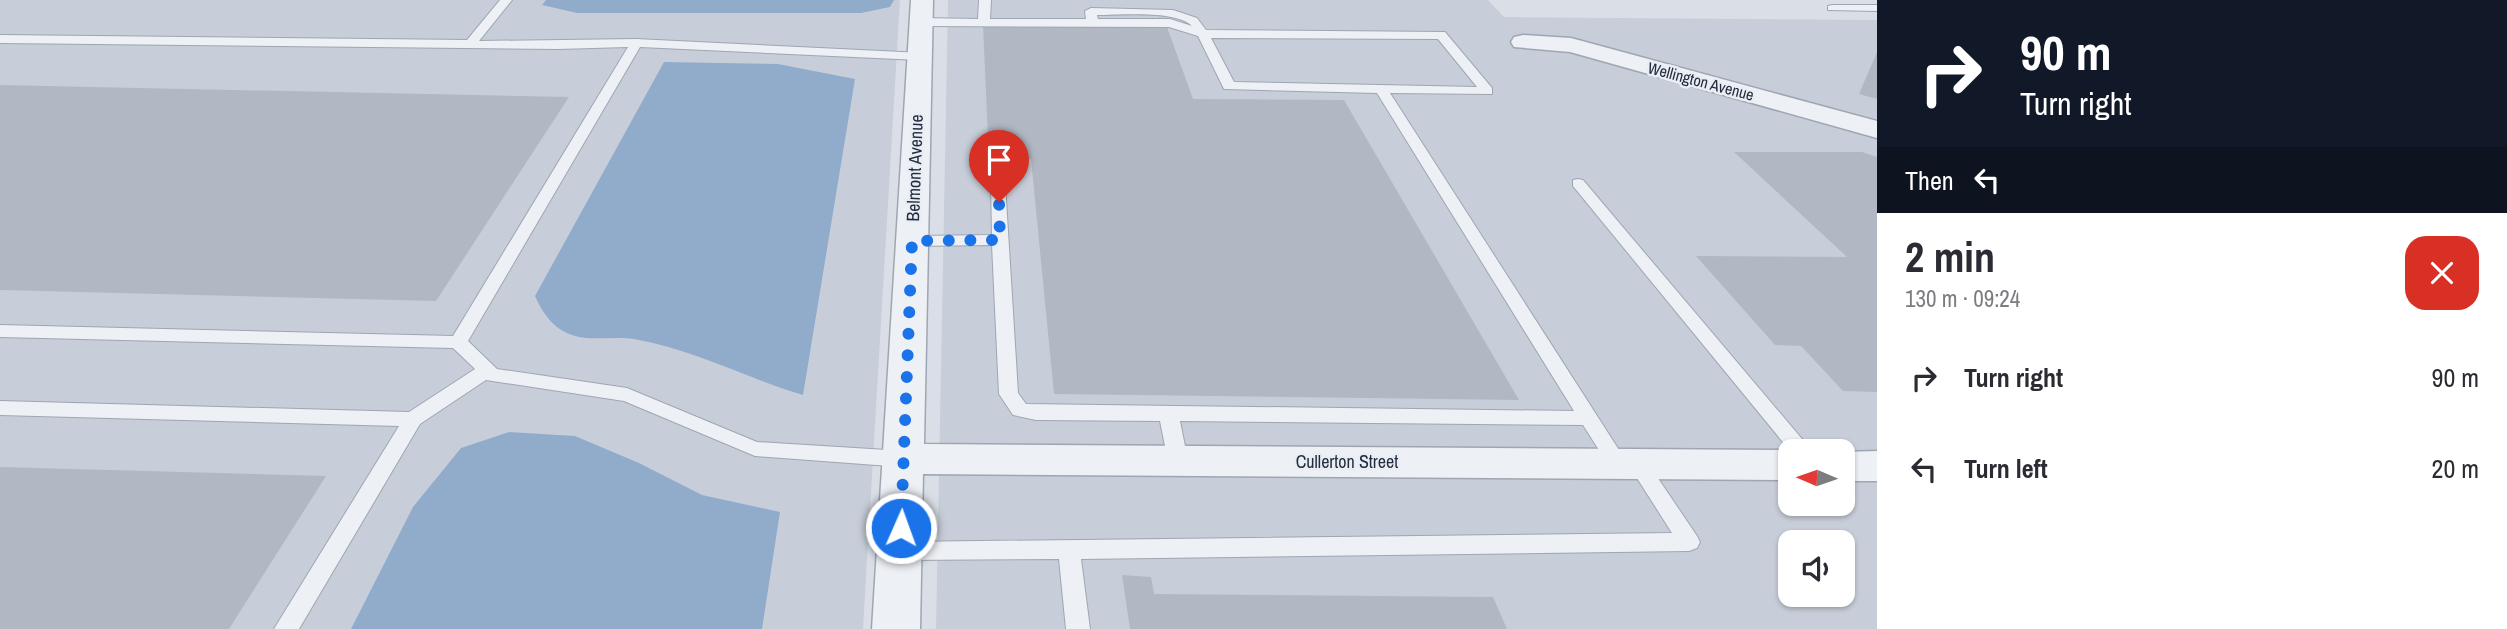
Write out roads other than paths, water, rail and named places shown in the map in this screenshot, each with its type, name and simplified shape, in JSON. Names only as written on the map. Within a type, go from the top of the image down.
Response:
[{"type":"street","name":"Belmont Avenue","points":[[897,629],[921,26]]},
{"type":"street","name":"Wellington Avenue","points":[[1523,42],[1572,45],[1877,130]]},
{"type":"street","name":"Cullerton Street","points":[[903,459],[1778,466]]},
{"type":"street","points":[[1855,466],[1877,466]]},
{"type":"lane","points":[[470,44],[506,0]]},
{"type":"lane","points":[[984,22],[985,0]]},
{"type":"lane","points":[[1832,8],[1877,8]]},
{"type":"lane","points":[[0,39],[636,43],[984,22],[1091,11],[1170,23],[1203,34],[1440,35],[1486,91],[1229,86],[1203,34]]},
{"type":"lane","points":[[458,342],[636,43]]},
{"type":"lane","points":[[900,551],[1689,542],[1589,418],[1381,89]]},
{"type":"lane","points":[[1578,183],[1793,439]]},
{"type":"lane","points":[[998,184],[1009,394],[1020,410],[1036,413],[1169,415],[1589,418]]},
{"type":"lane","points":[[912,241],[1000,240]]},
{"type":"lane","points":[[0,331],[458,342],[492,376],[627,395],[755,449],[903,459]]},
{"type":"lane","points":[[286,629],[413,419],[487,370]]},
{"type":"lane","points":[[0,408],[413,419]]},
{"type":"lane","points":[[1169,415],[1178,461]]},
{"type":"lane","points":[[1069,550],[1078,629]]},
{"type":"water","points":[[546,0],[894,0],[890,7],[861,13],[577,13],[542,5]]},
{"type":"water","points":[[664,62],[778,64],[855,79],[803,395],[656,344],[627,338],[575,336],[561,330],[550,320],[535,296]]},
{"type":"water","points":[[509,432],[575,436],[639,463],[702,495],[780,512],[762,629],[351,629],[413,507],[461,448]]}]
